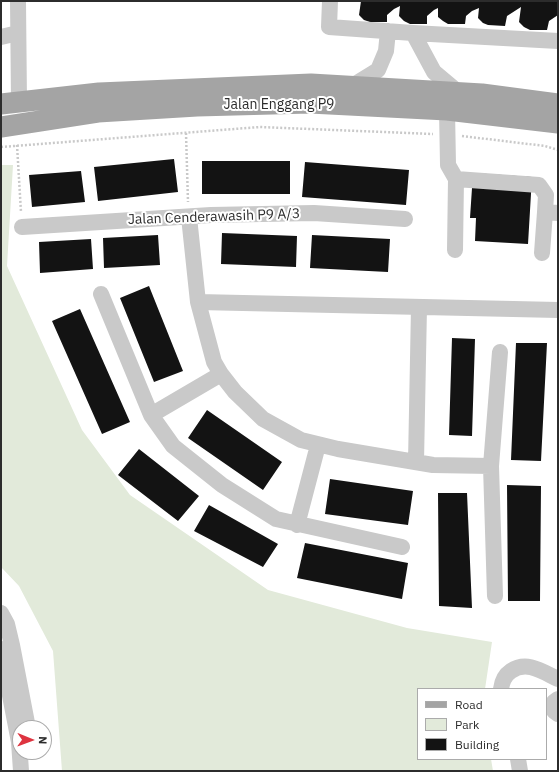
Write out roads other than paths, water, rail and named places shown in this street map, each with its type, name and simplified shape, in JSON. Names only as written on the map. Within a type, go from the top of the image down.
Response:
[{"type":"main road","name":"Jalan Enggang P9","points":[[10,103],[106,92],[311,84],[482,94],[557,119]]},
{"type":"main road","name":"Jalan Enggang P9","points":[[1,127],[98,112],[197,106],[310,103],[447,110],[557,119]]},
{"type":"street","points":[[10,103],[18,33],[18,1]]},
{"type":"street","points":[[330,1],[330,26],[413,33],[558,41]]},
{"type":"street","points":[[352,86],[378,70],[386,51],[388,31]]},
{"type":"street","points":[[1,37],[18,33]]},
{"type":"street","points":[[413,33],[434,72],[459,93]]},
{"type":"street","points":[[447,110],[448,165],[456,179],[455,250]]},
{"type":"street","points":[[456,179],[539,185],[546,195],[552,212],[542,253]]},
{"type":"street","name":"Jalan Cenderawasih P9 A/3","points":[[22,227],[189,217],[314,212],[405,219]]},
{"type":"street","points":[[189,217],[198,302],[211,352],[221,374],[235,392],[263,420],[301,440],[318,445],[433,465],[491,466]]},
{"type":"street","points":[[101,294],[151,415],[173,446],[222,485],[276,519],[297,525],[323,529],[402,547]]},
{"type":"street","points":[[198,302],[558,310]]},
{"type":"street","points":[[416,462],[419,307]]},
{"type":"street","points":[[495,596],[491,466],[500,352]]},
{"type":"street","points":[[151,415],[221,374]]},
{"type":"street","points":[[297,525],[318,445]]},
{"type":"street","points":[[1,613],[7,624],[12,645],[26,720]]},
{"type":"street","points":[[1,650],[19,742],[21,771]]},
{"type":"street","points":[[501,688],[505,675],[522,666],[533,667],[558,679]]},
{"type":"street","points":[[558,699],[554,702],[553,707],[554,711],[558,714]]},
{"type":"street","points":[[31,760],[32,771]]},
{"type":"street","points":[[518,760],[520,771]]}]
